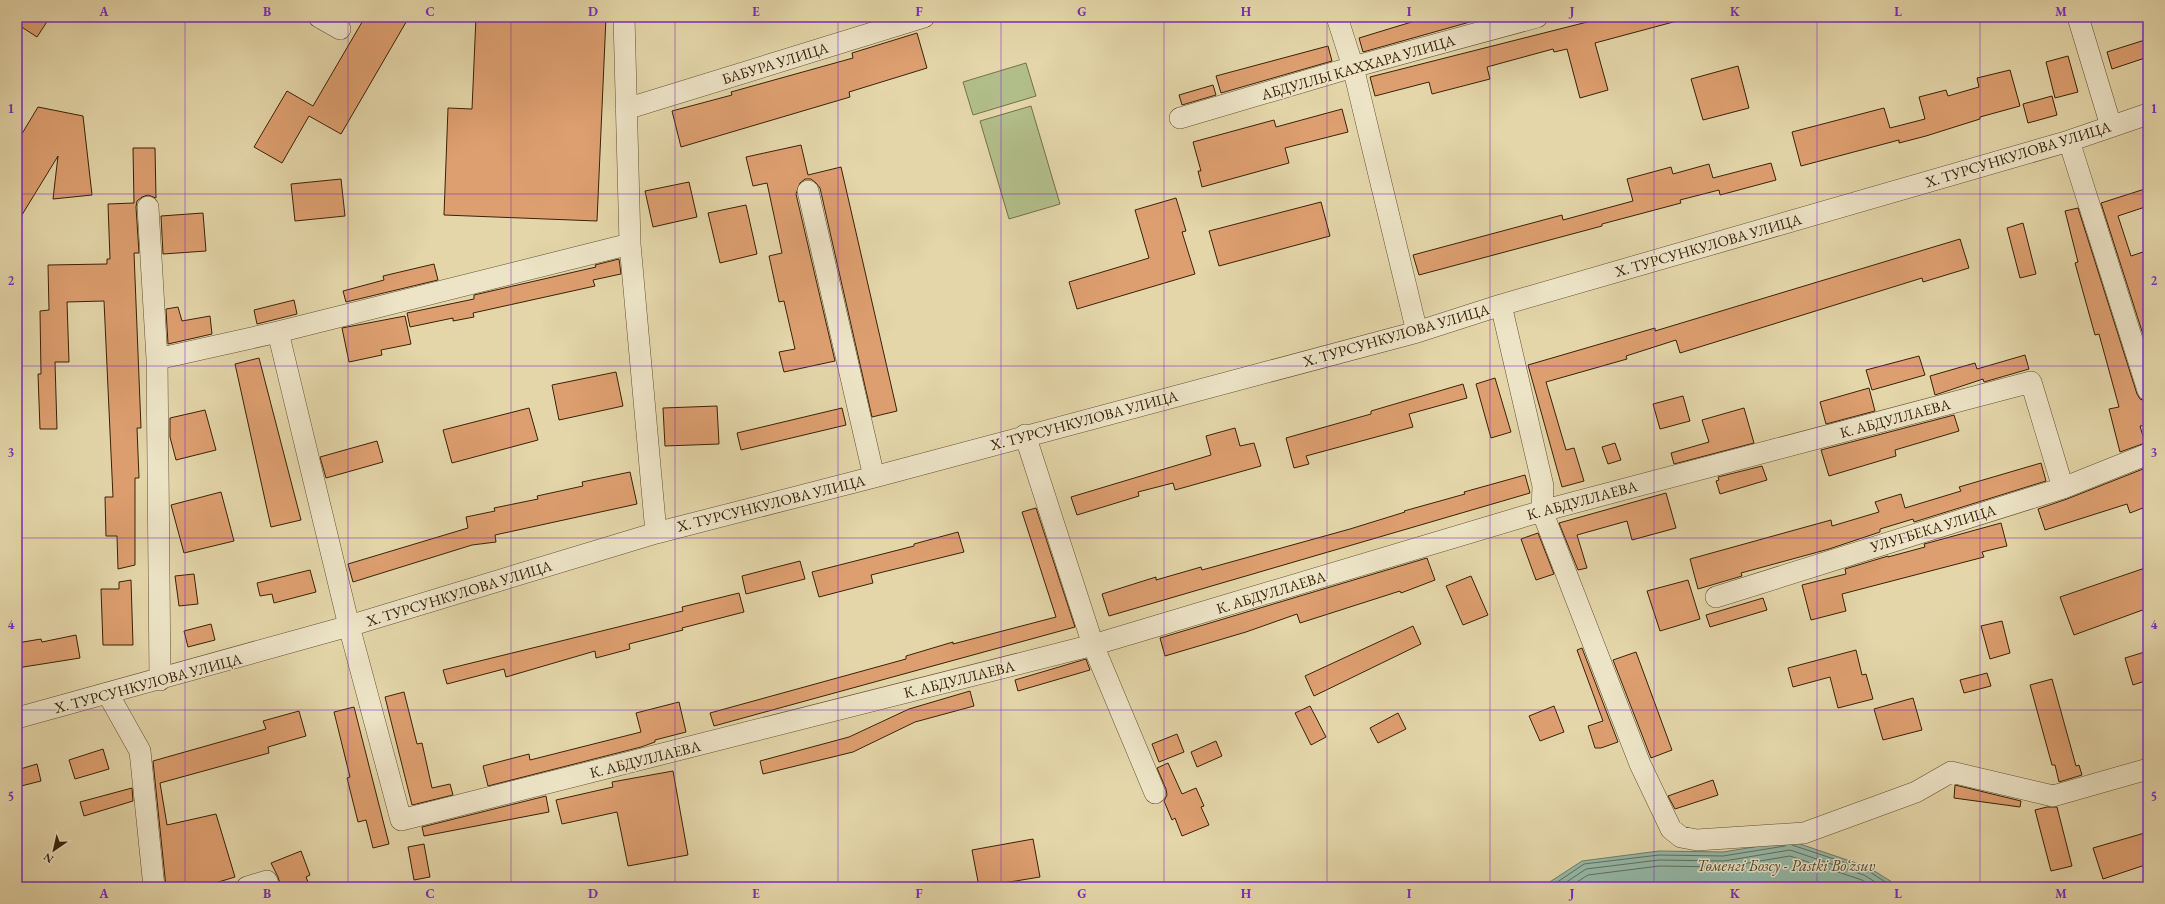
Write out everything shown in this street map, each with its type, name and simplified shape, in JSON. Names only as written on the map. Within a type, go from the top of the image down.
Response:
[{"type":"street","points":[[319,17],[340,30]]},
{"type":"street","points":[[624,17],[630,244],[656,532]]},
{"type":"street","name":"БАБУРА УЛИЦА","points":[[626,109],[924,17]]},
{"type":"street","points":[[1337,17],[1353,67],[1417,332]]},
{"type":"street","name":"АБДУЛЛЫ КАХХАРА УЛИЦА","points":[[1180,118],[1353,67],[1537,17]]},
{"type":"street","points":[[2078,17],[2112,126]]},
{"type":"street","name":"Х. ТУРСУНКУЛОВА УЛИЦА","points":[[17,718],[160,680],[349,626],[656,532],[874,477],[1025,435],[1417,332],[1501,305],[2069,141],[2148,114]]},
{"type":"street","points":[[2069,141],[2148,390]]},
{"type":"street","points":[[808,191],[874,477]]},
{"type":"street","points":[[148,207],[157,359],[160,680]]},
{"type":"street","points":[[157,359],[278,332],[630,244]]},
{"type":"street","points":[[1501,305],[1542,486],[1542,511],[1640,764],[1671,829],[1681,837],[1697,840],[1804,832],[1916,792],[1951,772],[2053,796],[2148,768]]},
{"type":"street","points":[[278,332],[349,626]]},
{"type":"street","name":"К. АБДУЛЛАЕВА","points":[[349,626],[401,820],[1093,645],[1542,511],[2031,382],[2063,488]]},
{"type":"street","points":[[1025,435],[1093,645],[1156,793]]},
{"type":"street","name":"УЛУГБЕКА УЛИЦА","points":[[1716,597],[2063,488],[2148,454]]},
{"type":"street","points":[[108,694],[140,751],[154,887]]},
{"type":"street","points":[[247,887],[267,881],[269,887]]},
{"type":"green space","points":[[1026,63],[1036,96],[973,115],[963,82]]},
{"type":"green space","points":[[1031,106],[1060,204],[1009,219],[980,121]]},
{"type":"water","name":"Төменгі Бозсу - Pastki Boʻzsuv","points":[[1791,841],[1868,867],[1900,887],[1542,887],[1582,861],[1659,851],[1723,852]]},
{"type":"building","points":[[17,17],[50,17],[37,37],[17,24]]},
{"type":"building","points":[[365,17],[409,17],[341,134],[309,116],[282,163],[254,147],[287,91],[313,106]]},
{"type":"building","points":[[476,17],[606,17],[597,221],[444,215],[448,108],[472,109]]},
{"type":"building","points":[[1428,17],[1476,17],[1477,20],[1363,52],[1359,38]]},
{"type":"building","points":[[1607,17],[1677,17],[1677,21],[1595,43],[1608,90],[1580,98],[1567,49],[1554,52],[1553,49],[1487,67],[1490,79],[1432,94],[1429,82],[1375,96],[1370,77]]},
{"type":"building","points":[[917,33],[927,68],[849,92],[850,97],[681,147],[672,111],[732,95],[731,92],[853,58],[852,53]]},
{"type":"building","points":[[2148,39],[2148,57],[2112,69],[2107,52]]},
{"type":"building","points":[[1328,46],[1332,61],[1221,93],[1216,76]]},
{"type":"building","points":[[2068,56],[2078,92],[2055,98],[2046,62]]},
{"type":"building","points":[[1738,66],[1749,108],[1703,120],[1691,79]]},
{"type":"building","points":[[2010,70],[2020,106],[1980,117],[1980,119],[1926,136],[1899,143],[1899,140],[1801,166],[1792,132],[1884,108],[1890,128],[1925,119],[1919,97],[1946,90],[1948,96],[1979,87],[1977,78]]},
{"type":"building","points":[[1213,85],[1216,95],[1182,105],[1179,95]]},
{"type":"building","points":[[2052,96],[2057,115],[2028,123],[2023,104]]},
{"type":"building","points":[[38,107],[83,116],[92,195],[53,199],[58,156],[17,223],[17,142]]},
{"type":"building","points":[[1342,109],[1348,132],[1285,148],[1289,163],[1202,187],[1198,171],[1201,171],[1193,142],[1274,120],[1276,127]]},
{"type":"building","points":[[801,145],[808,175],[841,167],[897,411],[872,417],[820,188],[811,179],[805,179],[800,183],[796,194],[835,361],[784,372],[779,352],[795,349],[784,301],[779,302],[769,256],[782,253],[767,183],[753,186],[746,157]]},
{"type":"building","points":[[133,148],[155,148],[156,198],[148,195],[142,197],[137,201],[136,207],[139,253],[134,253],[141,428],[137,428],[139,478],[135,478],[135,565],[118,569],[117,536],[106,536],[105,497],[113,497],[104,301],[67,302],[69,362],[55,362],[57,429],[40,429],[38,374],[41,374],[40,311],[49,310],[48,265],[107,264],[107,259],[110,259],[108,204],[134,203]]},
{"type":"building","points":[[1771,163],[1776,180],[1720,195],[1719,190],[1680,200],[1681,203],[1602,224],[1602,226],[1419,275],[1413,255],[1562,215],[1563,220],[1633,201],[1627,179],[1671,167],[1673,174],[1709,164],[1713,178]]},
{"type":"building","points":[[341,179],[345,216],[295,221],[291,184]]},
{"type":"building","points":[[689,182],[697,217],[653,227],[645,191]]},
{"type":"building","points":[[2148,188],[2148,206],[2118,216],[2131,256],[2143,252],[2148,268],[2148,350],[2101,203]]},
{"type":"building","points":[[1176,198],[1186,231],[1182,232],[1195,274],[1077,309],[1069,282],[1149,258],[1135,210]]},
{"type":"building","points":[[1321,202],[1330,236],[1219,266],[1209,231]]},
{"type":"building","points":[[746,205],[757,254],[720,263],[708,213]]},
{"type":"building","points":[[2078,208],[2137,394],[2140,399],[2148,402],[2148,425],[2140,426],[2145,443],[2120,452],[2109,409],[2119,407],[2099,334],[2095,335],[2075,263],[2078,262],[2065,211]]},
{"type":"building","points":[[203,213],[206,251],[163,254],[161,216]]},
{"type":"building","points":[[2023,223],[2036,274],[2020,278],[2007,228]]},
{"type":"building","points":[[1960,239],[1969,268],[1923,282],[1922,278],[1680,353],[1676,340],[1626,356],[1627,359],[1546,382],[1566,450],[1574,448],[1584,481],[1562,487],[1528,365],[1655,328],[1655,331]]},
{"type":"building","points":[[619,259],[621,274],[593,280],[595,286],[473,313],[474,317],[453,321],[453,318],[410,327],[407,313],[474,299],[474,295],[596,267],[595,265]]},
{"type":"building","points":[[434,264],[438,280],[346,302],[343,291],[384,280],[383,276]]},
{"type":"building","points":[[294,300],[297,314],[257,324],[254,310]]},
{"type":"building","points":[[178,307],[182,321],[210,316],[212,334],[168,344],[166,309]]},
{"type":"building","points":[[405,316],[411,344],[381,350],[382,355],[349,362],[342,328]]},
{"type":"building","points":[[2025,355],[2029,369],[1984,382],[1983,379],[1935,395],[1930,376],[1975,363],[1977,369]]},
{"type":"building","points":[[1919,356],[1925,375],[1872,390],[1866,370]]},
{"type":"building","points":[[259,358],[301,520],[271,527],[235,364]]},
{"type":"building","points":[[616,372],[623,406],[559,420],[552,385]]},
{"type":"building","points":[[1495,378],[1511,432],[1491,438],[1476,384]]},
{"type":"building","points":[[1463,384],[1467,398],[1409,414],[1413,427],[1306,456],[1309,464],[1294,468],[1286,438],[1371,414],[1371,411]]},
{"type":"building","points":[[1869,388],[1875,411],[1826,424],[1820,402]]},
{"type":"building","points":[[1683,396],[1690,421],[1660,429],[1653,404]]},
{"type":"building","points":[[717,406],[719,444],[665,446],[663,408]]},
{"type":"building","points":[[529,408],[538,440],[452,463],[443,430]]},
{"type":"building","points":[[842,408],[846,425],[741,450],[737,433]]},
{"type":"building","points":[[1744,408],[1754,443],[1674,464],[1671,453],[1709,442],[1702,420]]},
{"type":"building","points":[[205,410],[216,450],[176,460],[170,437],[170,418]]},
{"type":"building","points":[[1954,415],[1959,431],[1895,450],[1896,456],[1829,476],[1821,450]]},
{"type":"building","points":[[1235,428],[1240,446],[1254,443],[1261,466],[1175,490],[1173,483],[1138,492],[1139,496],[1077,515],[1071,497],[1211,455],[1206,436]]},
{"type":"building","points":[[377,441],[383,462],[326,478],[320,457]]},
{"type":"building","points":[[1615,443],[1621,460],[1608,464],[1602,447]]},
{"type":"building","points":[[2041,463],[2046,481],[1914,522],[1913,519],[1880,529],[1880,532],[1829,549],[1741,573],[1742,576],[1698,589],[1690,559],[1831,520],[1832,526],[1879,512],[1875,502],[1901,494],[1905,508],[1961,491],[1959,487]]},
{"type":"building","points":[[1762,466],[1767,480],[1720,494],[1716,481],[1719,480],[1718,477]]},
{"type":"building","points":[[2148,467],[2148,506],[2130,513],[2127,504],[2045,530],[2038,509]]},
{"type":"building","points":[[630,472],[637,504],[495,535],[496,542],[472,545],[353,582],[348,564],[468,528],[466,517],[495,511],[494,508],[538,499],[537,496],[583,486],[582,482]]},
{"type":"building","points":[[1525,475],[1530,493],[1109,616],[1102,594],[1156,577],[1156,580],[1201,567],[1202,570],[1350,529],[1405,512],[1404,511],[1465,494],[1464,492]]},
{"type":"building","points":[[221,492],[234,541],[184,553],[171,505]]},
{"type":"building","points":[[1666,493],[1676,528],[1632,540],[1627,521],[1577,535],[1587,568],[1578,570],[1559,523]]},
{"type":"building","points":[[1036,508],[1075,627],[714,726],[710,713],[906,659],[906,656],[953,642],[953,644],[1056,617],[1022,512]]},
{"type":"building","points":[[2001,523],[2007,546],[1982,552],[1984,557],[1842,594],[1846,611],[1811,620],[1802,585],[1846,574],[1845,569],[1925,547],[1924,544]]},
{"type":"building","points":[[958,532],[964,552],[871,575],[873,583],[819,597],[812,572],[914,546],[914,544]]},
{"type":"building","points":[[1538,533],[1554,574],[1536,580],[1521,539]]},
{"type":"building","points":[[1427,558],[1435,580],[1401,593],[1400,591],[1300,623],[1297,614],[1246,632],[1165,656],[1160,638]]},
{"type":"building","points":[[800,561],[805,579],[746,594],[742,576]]},
{"type":"building","points":[[2148,567],[2148,608],[2074,635],[2060,597]]},
{"type":"building","points":[[310,570],[316,592],[274,603],[272,594],[260,596],[257,583]]},
{"type":"building","points":[[194,574],[198,604],[179,606],[175,576]]},
{"type":"building","points":[[1471,576],[1488,615],[1463,625],[1446,586]]},
{"type":"building","points":[[131,580],[133,645],[103,645],[101,589],[119,589],[119,582]]},
{"type":"building","points":[[1688,580],[1700,619],[1660,631],[1647,591]]},
{"type":"building","points":[[739,593],[744,612],[682,628],[683,630],[629,644],[630,649],[596,658],[595,651],[506,677],[504,669],[447,684],[443,670],[683,611],[682,607]]},
{"type":"building","points":[[1763,598],[1767,610],[1710,627],[1706,615]]},
{"type":"building","points":[[2002,621],[2010,653],[1990,659],[1981,626]]},
{"type":"building","points":[[211,624],[215,640],[188,647],[184,631]]},
{"type":"building","points":[[1413,626],[1421,644],[1314,696],[1305,676]]},
{"type":"building","points":[[76,635],[80,658],[17,668],[17,643],[41,639],[42,642]]},
{"type":"building","points":[[1582,648],[1618,742],[1601,748],[1595,748],[1588,726],[1603,721],[1577,650]]},
{"type":"building","points":[[1856,650],[1862,675],[1866,674],[1873,699],[1838,708],[1830,677],[1793,687],[1788,668]]},
{"type":"building","points":[[2148,651],[2148,680],[2133,685],[2125,658]]},
{"type":"building","points":[[1636,652],[1672,750],[1651,758],[1613,660]]},
{"type":"building","points":[[1086,659],[1090,670],[1018,691],[1015,680]]},
{"type":"building","points":[[1987,673],[1991,686],[1964,693],[1960,680]]},
{"type":"building","points":[[2052,679],[2076,766],[2079,765],[2082,775],[2059,782],[2055,765],[2052,765],[2030,685]]},
{"type":"building","points":[[970,691],[974,706],[915,722],[853,752],[763,774],[760,761],[849,737],[909,709]]},
{"type":"building","points":[[404,692],[417,744],[422,743],[432,788],[450,784],[453,795],[412,805],[385,697]]},
{"type":"building","points":[[1913,698],[1922,730],[1883,740],[1874,709]]},
{"type":"building","points":[[679,702],[686,732],[655,740],[655,742],[641,747],[488,786],[483,766],[529,754],[530,760],[641,732],[636,713]]},
{"type":"building","points":[[1310,706],[1326,737],[1311,745],[1295,713]]},
{"type":"building","points":[[1554,706],[1564,732],[1540,741],[1529,716]]},
{"type":"building","points":[[354,707],[389,844],[373,848],[366,820],[358,822],[347,778],[350,777],[334,712]]},
{"type":"building","points":[[299,711],[306,736],[268,747],[269,753],[160,783],[167,825],[216,814],[235,877],[202,887],[166,887],[153,761],[266,729],[263,721]]},
{"type":"building","points":[[1398,713],[1406,729],[1378,743],[1370,728]]},
{"type":"building","points":[[1177,734],[1184,752],[1159,762],[1152,744]]},
{"type":"building","points":[[1216,741],[1222,756],[1197,767],[1191,752]]},
{"type":"building","points":[[103,749],[109,769],[75,779],[69,760]]},
{"type":"building","points":[[1168,763],[1182,794],[1196,788],[1204,806],[1201,807],[1209,825],[1182,836],[1175,818],[1172,820],[1164,801],[1167,795],[1166,789],[1157,768]]},
{"type":"building","points":[[37,764],[41,781],[17,787],[17,770]]},
{"type":"building","points":[[673,771],[688,855],[628,866],[617,812],[562,824],[556,800],[613,787],[612,782]]},
{"type":"building","points":[[1713,780],[1718,795],[1675,809],[1668,796]]},
{"type":"building","points":[[1955,785],[2021,801],[2020,807],[1954,798]]},
{"type":"building","points":[[132,788],[133,801],[84,816],[80,802]]},
{"type":"building","points":[[546,796],[549,812],[424,836],[422,827]]},
{"type":"building","points":[[2047,807],[2057,807],[2072,866],[2051,871],[2035,810]]},
{"type":"building","points":[[2148,832],[2148,864],[2103,879],[2093,848]]},
{"type":"building","points":[[1033,839],[1040,877],[979,887],[972,850]]},
{"type":"building","points":[[424,844],[430,877],[414,880],[408,847]]},
{"type":"building","points":[[301,851],[310,875],[306,877],[310,887],[281,887],[271,863]]}]
